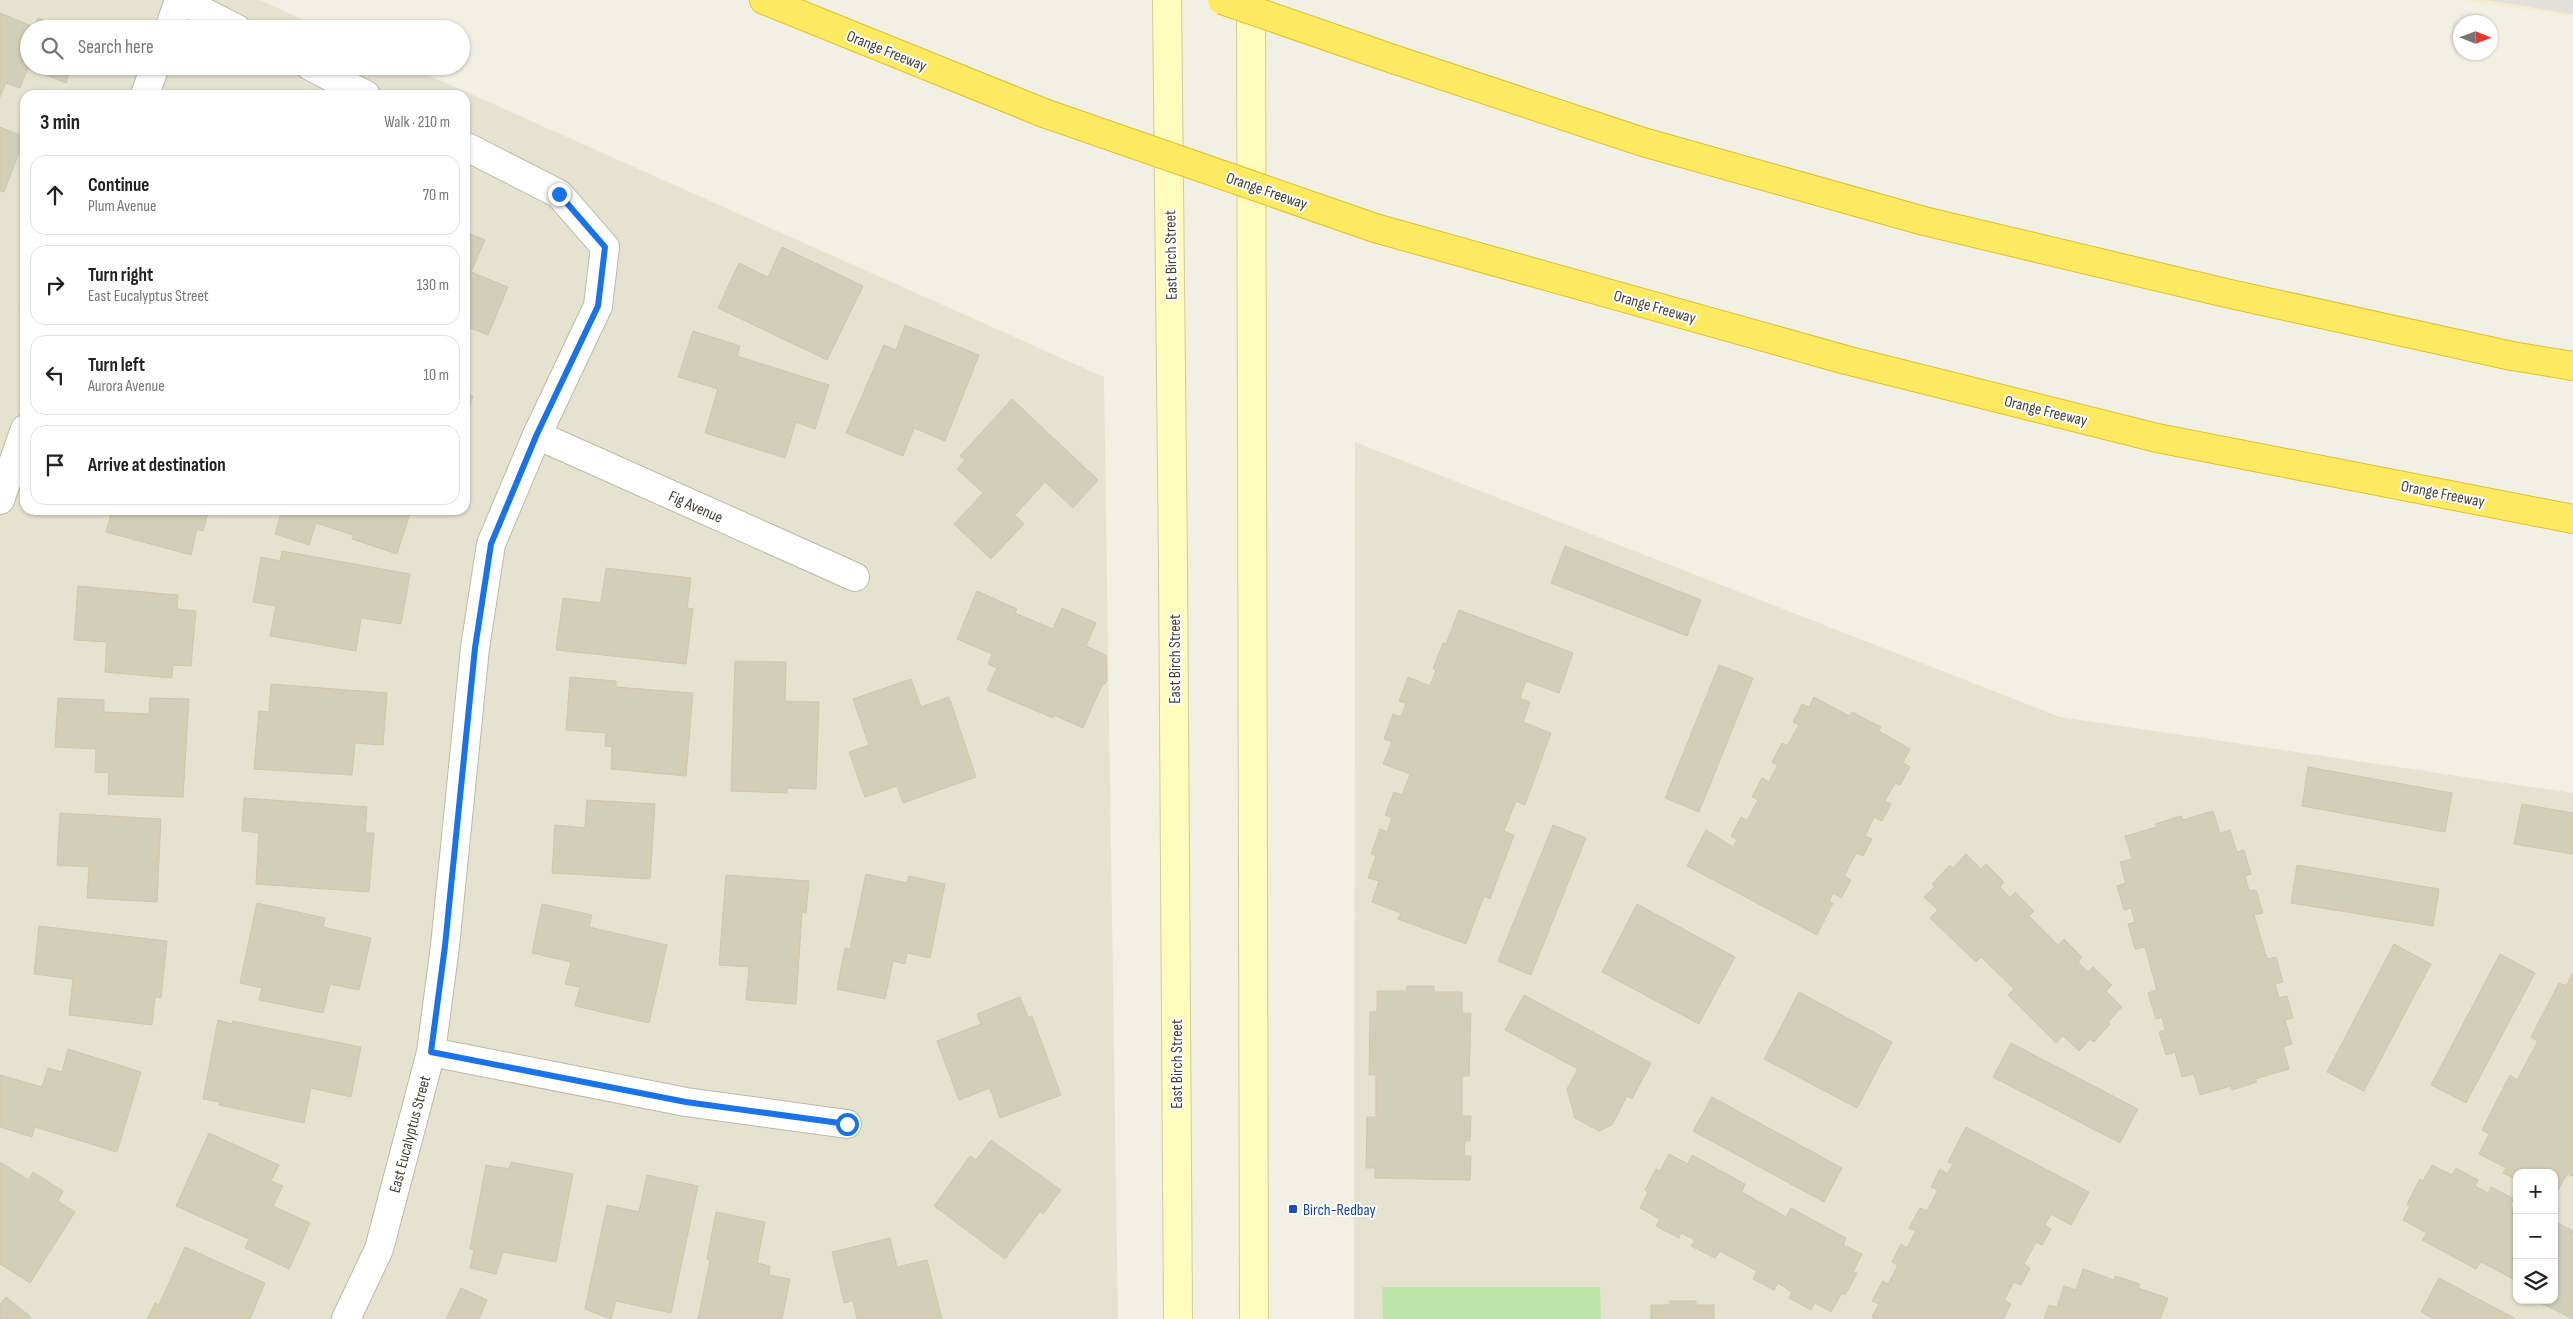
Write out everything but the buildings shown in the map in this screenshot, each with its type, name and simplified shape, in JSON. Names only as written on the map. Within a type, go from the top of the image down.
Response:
[{"type":"highway","name":"Orange Freeway","points":[[764,0],[1044,113],[1375,228],[1846,360],[2157,438],[2573,519]]},
{"type":"highway","points":[[1222,0],[1643,142],[1924,221],[2236,295],[2512,356],[2573,366]]},
{"type":"street","points":[[172,20],[180,0],[219,20]]},
{"type":"street","name":"East Birch Street","points":[[1167,0],[1174,574],[1178,1319]]},
{"type":"street","points":[[1251,0],[1254,1319]]},
{"type":"street","points":[[147,90],[152,75]]},
{"type":"street","points":[[327,75],[356,90]]},
{"type":"street","name":"East Eucalyptus Street","points":[[346,1319],[379,1249],[431,1052],[445,946],[475,648],[491,544],[537,434],[598,306],[605,247],[559,194],[470,149]]},
{"type":"street","name":"Fig Avenue","points":[[537,434],[855,577]]},
{"type":"street","points":[[0,500],[20,444]]},
{"type":"street","points":[[431,1052],[686,1102],[847,1124]]},
{"type":"shaded area","points":[[0,0],[260,0],[304,20],[20,20],[20,75],[428,75],[462,90],[20,90],[20,515],[470,515],[470,94],[1104,377],[1118,1319],[0,1319]]},
{"type":"shaded area","points":[[2462,0],[2573,0],[2573,16]]},
{"type":"shaded area","points":[[2487,0],[2573,0],[2573,14]]},
{"type":"shaded area","points":[[1355,442],[2060,717],[2573,793],[2573,1319],[1354,1319]]},
{"type":"green space","points":[[1382,1287],[1600,1287],[1601,1319],[1383,1319]]},
{"type":"place","name":"Birch-Redbay","points":[[1293,1209]]},
{"type":"route","points":[[559,194],[605,247],[598,306],[537,434],[491,544],[475,648],[445,946],[431,1052],[686,1102],[847,1124]]}]
